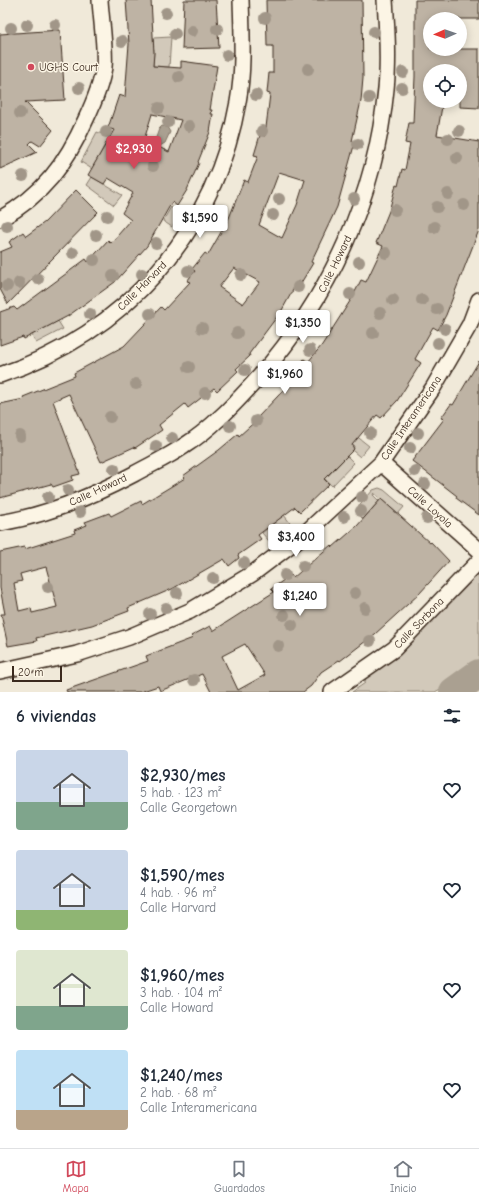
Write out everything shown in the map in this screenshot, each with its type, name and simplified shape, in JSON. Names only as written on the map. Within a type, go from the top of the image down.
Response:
[{"type":"street","points":[[0,219],[39,192],[67,158],[73,148],[97,95],[104,66],[100,0]]},
{"type":"street","name":"Calle Harvard","points":[[0,375],[51,354],[85,335],[118,312],[168,260],[186,236],[219,174],[232,130],[238,102],[242,65],[241,0]]},
{"type":"street","name":"Calle Howard","points":[[0,523],[52,510],[99,492],[184,446],[234,405],[277,356],[317,300],[347,242],[366,192],[379,138],[386,89],[386,0]]},
{"type":"street","name":"Calle Interamericana","points":[[0,671],[77,654],[129,637],[190,611],[252,574],[301,537],[381,463],[433,388],[470,324],[479,300]]},
{"type":"street","name":"Calle Loyola","points":[[381,463],[479,550]]},
{"type":"street","name":"Calle Sorbona","points":[[332,692],[394,649],[479,561]]},
{"type":"shaded area","points":[[171,37],[169,67],[153,66],[154,49],[138,47],[153,38]]},
{"type":"shaded area","points":[[162,126],[167,127],[170,132],[165,143],[158,147],[154,143],[159,129]]},
{"type":"shaded area","points":[[97,132],[109,137],[92,169],[81,162]]},
{"type":"shaded area","points":[[92,177],[122,195],[114,205],[87,185]]},
{"type":"shaded area","points":[[171,207],[180,215],[172,227],[163,221]]},
{"type":"shaded area","points":[[58,321],[63,329],[36,343],[32,335]]},
{"type":"shaded area","points":[[326,412],[369,446],[360,457],[353,451],[354,446],[329,426],[310,445],[318,454],[312,460],[328,476],[347,456],[354,463],[332,486],[294,448]]},
{"type":"shaded area","points":[[379,488],[384,490],[404,507],[398,514],[374,493],[373,495],[379,501],[363,519],[355,511],[373,490]]},
{"type":"shaded area","points":[[284,515],[290,523],[269,541],[262,533]]},
{"type":"shaded area","points":[[479,570],[479,663],[464,669],[444,687],[435,692],[352,692],[365,683],[367,663]]},
{"type":"building","points":[[126,0],[151,0],[154,53],[153,66],[181,68],[181,61],[217,66],[210,110],[212,110],[211,114],[213,114],[210,132],[198,162],[199,163],[187,190],[177,206],[172,202],[147,246],[115,282],[68,316],[24,339],[23,337],[0,345],[0,312],[14,307],[17,310],[86,259],[88,262],[108,240],[111,243],[131,220],[122,213],[133,193],[108,178],[104,184],[88,175],[114,130],[108,128],[119,95],[125,97],[129,44]],"holes":[[[152,114],[181,120],[169,152],[144,140]]]},
{"type":"building","points":[[184,0],[216,0],[219,48],[182,49]]},
{"type":"building","points":[[266,0],[362,0],[363,78],[361,101],[352,141],[355,142],[337,207],[311,262],[313,263],[301,283],[298,281],[282,310],[249,354],[250,356],[236,369],[238,371],[217,391],[214,388],[188,408],[185,404],[159,425],[162,430],[135,448],[134,447],[101,462],[69,394],[53,401],[80,474],[72,476],[73,480],[53,487],[51,484],[0,498],[0,404],[24,399],[23,397],[75,376],[74,373],[124,346],[161,307],[164,310],[190,282],[187,281],[195,271],[192,269],[205,253],[208,255],[229,218],[244,180],[248,182],[258,156],[254,155],[260,135],[265,136],[270,94],[267,93],[269,73],[273,73],[273,46],[267,46]],"holes":[[[279,172],[305,180],[297,205],[282,238],[259,225]],[[234,268],[260,282],[243,304],[219,287]]]},
{"type":"building","points":[[415,0],[479,0],[479,19],[467,19],[467,12],[423,12],[423,56],[467,56],[467,49],[479,49],[479,108],[467,107],[467,64],[423,64],[423,108],[442,108],[437,135],[479,142],[479,230],[446,315],[438,330],[433,327],[415,359],[421,363],[397,401],[381,418],[377,415],[352,445],[354,449],[324,479],[329,484],[300,512],[295,507],[258,535],[261,539],[238,555],[239,558],[229,566],[224,559],[172,589],[128,608],[129,611],[92,625],[36,638],[37,641],[8,646],[1,614],[5,614],[0,588],[0,552],[24,547],[25,549],[75,533],[74,530],[87,525],[85,522],[109,513],[111,516],[141,501],[142,504],[185,478],[183,476],[238,434],[239,436],[259,418],[258,417],[297,376],[293,373],[304,359],[308,362],[322,345],[352,298],[361,280],[366,282],[383,246],[376,243],[389,211],[396,185],[398,186],[402,169],[405,170],[410,144],[405,143],[409,123],[413,123],[415,77]],"holes":[[[46,567],[57,607],[32,613],[31,608],[19,611],[14,583],[22,581],[20,574]]]},
{"type":"building","name":"UGHS Court","points":[[60,30],[65,100],[25,102],[53,130],[40,146],[32,141],[29,144],[37,152],[0,169],[0,34]]},
{"type":"building","points":[[76,190],[98,212],[8,304],[0,289],[0,252],[12,247],[9,242],[23,232],[26,236],[45,222]]},
{"type":"building","points":[[479,361],[479,515],[412,461],[444,419],[441,418],[451,404],[453,405]]},
{"type":"building","points":[[381,499],[430,543],[431,542],[449,561],[419,594],[375,634],[340,661],[339,660],[321,672],[311,686],[303,692],[211,692],[202,674],[160,691],[158,686],[140,692],[67,692],[66,690],[148,661],[146,656],[193,638],[191,636],[210,626],[213,631],[274,592],[271,589],[291,575],[293,578],[331,545],[333,547],[357,526]],"holes":[[[245,644],[265,675],[238,690],[222,656]]]},
{"type":"waterway","points":[[454,692],[479,674]]},
{"type":"place","name":"UGHS Court","points":[[31,67]]}]
